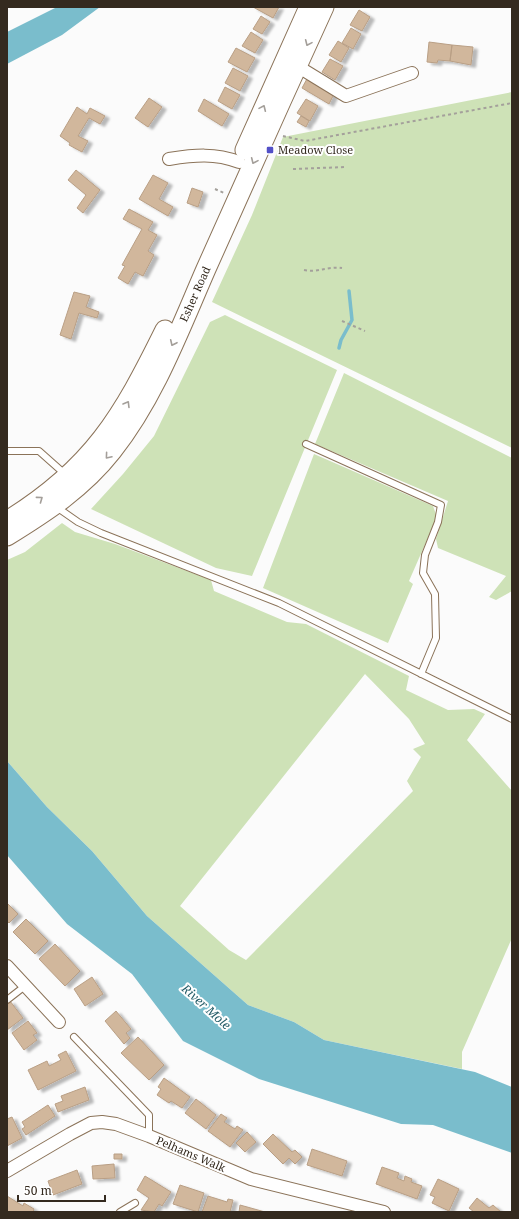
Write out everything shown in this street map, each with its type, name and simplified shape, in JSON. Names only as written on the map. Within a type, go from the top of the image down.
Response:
[{"type":"main road","name":"Esher Road","points":[[7,521],[43,497],[68,476],[102,441],[132,396],[165,329],[309,7]]},
{"type":"main road","name":"Esher Road","points":[[7,536],[55,506],[75,490],[102,463],[120,440],[145,401],[179,330],[324,7]]},
{"type":"street","points":[[297,66],[346,96],[412,73]]},
{"type":"street","points":[[169,158],[207,154],[226,157],[239,162]]},
{"type":"street","points":[[7,966],[59,1022]]},
{"type":"street","name":"Pelhams Walk","points":[[7,1171],[91,1123],[102,1122],[116,1124],[149,1136],[251,1179],[384,1212]]},
{"type":"lane","points":[[306,444],[441,505],[438,522],[425,555],[423,573],[435,594],[436,638],[421,674]]},
{"type":"lane","points":[[7,451],[39,451],[68,476]]},
{"type":"lane","points":[[55,506],[78,522],[101,533],[279,603],[512,719]]},
{"type":"lane","points":[[7,1000],[25,986]]},
{"type":"lane","points":[[74,1037],[148,1115],[149,1136]]},
{"type":"lane","points":[[120,1212],[135,1204]]},
{"type":"path","points":[[278,134],[290,139],[305,141],[512,103]]},
{"type":"path","points":[[293,169],[346,167]]},
{"type":"path","points":[[304,270],[316,272],[325,269],[342,268]]},
{"type":"path","points":[[342,321],[364,331]]},
{"type":"green space","points":[[512,92],[512,448],[212,302],[252,215],[283,137]]},
{"type":"green space","points":[[225,315],[337,370],[252,576],[216,568],[91,509],[123,474],[154,436],[210,322]]},
{"type":"green space","points":[[344,373],[512,458],[512,591],[496,600],[489,597],[506,576],[438,548],[436,539],[448,501],[315,444]]},
{"type":"green space","points":[[314,454],[433,506],[437,517],[409,581],[413,584],[388,643],[263,588]]},
{"type":"green space","points":[[62,523],[75,532],[115,544],[211,580],[214,591],[287,622],[306,624],[409,676],[406,690],[448,710],[474,709],[485,714],[467,740],[512,791],[512,938],[462,1052],[462,1069],[324,1040],[294,1022],[248,1005],[147,916],[92,851],[47,807],[7,761],[7,560],[25,552]],"holes":[[[365,674],[409,719],[425,744],[413,749],[421,757],[407,781],[413,791],[246,960],[229,950],[180,906]]]},
{"type":"water","points":[[57,7],[100,7],[62,35],[7,64],[7,32]]},
{"type":"water","name":"River Mole","points":[[7,761],[47,807],[92,851],[147,916],[248,1005],[294,1022],[324,1040],[475,1072],[512,1087],[512,1153],[433,1125],[401,1124],[259,1079],[183,1041],[132,974],[67,924],[7,855]]},
{"type":"building","points":[[253,7],[279,7],[273,18]]},
{"type":"building","points":[[359,10],[370,17],[362,31],[350,25]]},
{"type":"building","points":[[261,16],[270,22],[262,34],[253,29]]},
{"type":"building","points":[[351,28],[361,34],[353,49],[342,43]]},
{"type":"building","points":[[251,32],[263,40],[255,53],[242,46]]},
{"type":"building","points":[[338,41],[349,48],[341,62],[329,55]]},
{"type":"building","points":[[429,42],[452,45],[450,61],[438,60],[437,63],[427,62]]},
{"type":"building","points":[[452,45],[473,47],[471,65],[450,61]]},
{"type":"building","points":[[236,48],[255,58],[247,72],[228,62]]},
{"type":"building","points":[[330,59],[343,66],[335,80],[322,72]]},
{"type":"building","points":[[233,68],[248,76],[240,91],[225,83]]},
{"type":"building","points":[[308,77],[335,92],[329,104],[302,88]]},
{"type":"building","points":[[225,87],[240,95],[232,109],[218,101]]},
{"type":"building","points":[[149,98],[162,107],[148,127],[135,118]]},
{"type":"building","points":[[204,99],[229,114],[222,126],[198,111]]},
{"type":"building","points":[[306,99],[318,106],[310,121],[297,113]]},
{"type":"building","points":[[77,107],[87,114],[90,108],[105,116],[100,124],[89,118],[78,136],[88,141],[82,152],[69,145],[70,143],[60,136]]},
{"type":"building","points":[[301,116],[309,121],[306,127],[297,122]]},
{"type":"building","points":[[76,170],[100,190],[83,213],[77,208],[86,195],[68,180]]},
{"type":"building","points":[[153,175],[168,183],[159,199],[173,207],[168,216],[139,199]]},
{"type":"building","points":[[192,188],[203,192],[198,207],[187,203]]},
{"type":"building","points":[[129,209],[153,222],[148,230],[157,235],[148,251],[154,255],[143,276],[135,272],[128,284],[118,278],[125,266],[122,265],[142,229],[123,219]]},
{"type":"building","points":[[74,292],[90,296],[86,307],[99,312],[97,318],[79,313],[71,339],[60,335]]},
{"type":"building","points":[[7,903],[18,914],[9,923],[7,921]]},
{"type":"building","points":[[26,919],[48,941],[35,954],[13,932]]},
{"type":"building","points":[[55,944],[80,971],[65,986],[39,959]]},
{"type":"building","points":[[92,977],[103,994],[85,1006],[74,989]]},
{"type":"building","points":[[10,1001],[23,1018],[7,1030],[7,1003]]},
{"type":"building","points":[[116,1011],[131,1029],[126,1033],[130,1038],[124,1044],[105,1021]]},
{"type":"building","points":[[28,1021],[37,1033],[33,1035],[37,1040],[24,1050],[12,1033]]},
{"type":"building","points":[[138,1037],[164,1065],[149,1080],[121,1053]]},
{"type":"building","points":[[66,1051],[76,1071],[38,1090],[28,1070],[47,1061],[49,1066],[61,1060],[58,1055]]},
{"type":"building","points":[[164,1078],[190,1097],[182,1108],[171,1101],[169,1103],[157,1095],[161,1089],[158,1087]]},
{"type":"building","points":[[85,1087],[89,1100],[58,1112],[55,1104],[63,1101],[61,1096]]},
{"type":"building","points":[[196,1099],[216,1115],[206,1129],[185,1113]]},
{"type":"building","points":[[48,1105],[55,1116],[26,1135],[22,1129],[25,1127],[22,1122]]},
{"type":"building","points":[[221,1114],[227,1118],[224,1122],[235,1129],[237,1126],[243,1130],[230,1147],[208,1131]]},
{"type":"building","points":[[12,1117],[22,1138],[7,1146],[7,1119]]},
{"type":"building","points":[[247,1132],[256,1142],[245,1152],[236,1143]]},
{"type":"building","points":[[273,1134],[292,1152],[295,1150],[302,1157],[295,1164],[289,1158],[283,1164],[263,1144]]},
{"type":"building","points":[[312,1149],[347,1161],[342,1176],[307,1165]]},
{"type":"building","points":[[114,1154],[122,1154],[122,1159],[114,1159]]},
{"type":"building","points":[[114,1164],[115,1178],[93,1179],[92,1166]]},
{"type":"building","points":[[382,1167],[399,1173],[397,1178],[404,1181],[405,1176],[412,1179],[411,1182],[422,1186],[417,1199],[376,1184]]},
{"type":"building","points":[[77,1170],[82,1184],[53,1195],[48,1181]]},
{"type":"building","points":[[145,1176],[171,1192],[162,1206],[159,1204],[154,1212],[141,1210],[149,1198],[137,1190]]},
{"type":"building","points":[[438,1179],[459,1189],[449,1211],[432,1203],[435,1197],[430,1195]]},
{"type":"building","points":[[180,1185],[204,1193],[198,1212],[173,1204]]},
{"type":"building","points":[[7,1196],[23,1206],[24,1203],[34,1209],[33,1212],[7,1212]]},
{"type":"building","points":[[208,1196],[227,1202],[228,1199],[233,1200],[230,1212],[202,1212]]},
{"type":"building","points":[[477,1198],[489,1208],[493,1205],[501,1212],[474,1212],[469,1208]]},
{"type":"building","points":[[240,1205],[265,1212],[239,1212]]},
{"type":"waterway","points":[[339,348],[341,340],[352,320],[349,291]]},
{"type":"place","name":"Meadow Close","points":[[270,150]]}]
